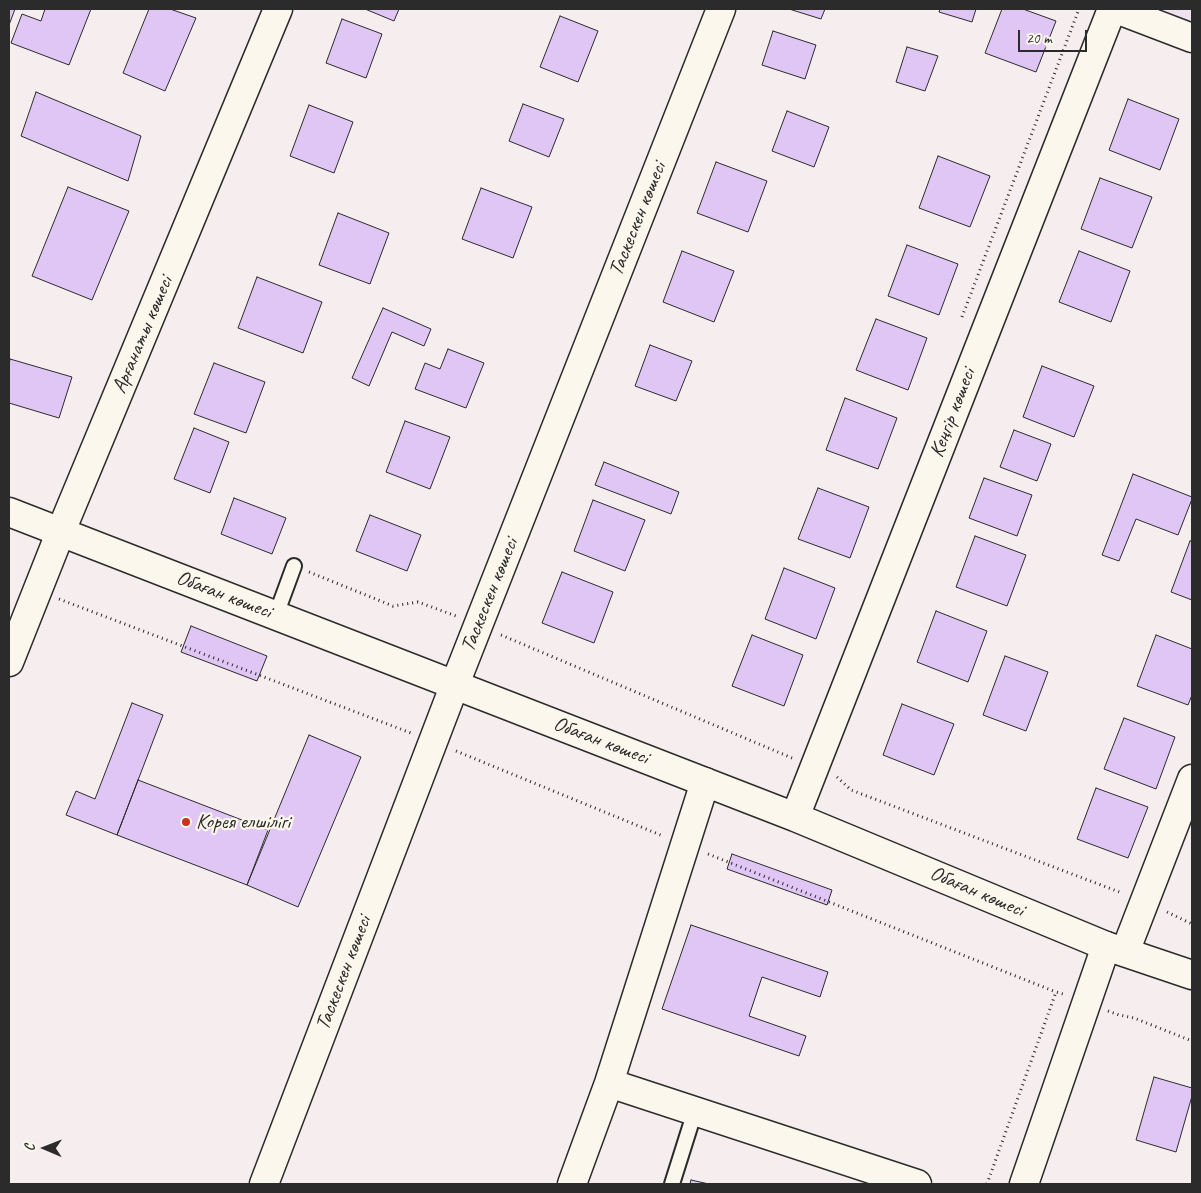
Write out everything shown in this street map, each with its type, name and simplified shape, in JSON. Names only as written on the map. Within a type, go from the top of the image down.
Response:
[{"type":"street","name":"Арғанаты көшесі","points":[[9,662],[278,9]]},
{"type":"street","name":"Таскескен көшесі","points":[[264,1184],[454,684],[721,9]]},
{"type":"street","name":"Кеңгір көшесі","points":[[795,817],[1112,9]]},
{"type":"street","points":[[1116,9],[1192,38]]},
{"type":"street","name":"Обаған көшесі","points":[[9,512],[795,817],[1116,949],[1192,975]]},
{"type":"street","points":[[1024,1184],[1116,949],[1145,902],[1192,779]]},
{"type":"street","points":[[572,1184],[609,1083],[705,782]]},
{"type":"street","points":[[609,1083],[910,1183]]},
{"type":"lane","points":[[276,615],[294,566]]},
{"type":"lane","points":[[672,1184],[695,1111]]},
{"type":"path","points":[[959,323],[1079,9]]},
{"type":"path","points":[[294,566],[393,606],[418,602],[478,625],[835,775],[851,790],[1145,902],[1192,924]]},
{"type":"path","points":[[40,585],[49,595],[432,742],[1056,992]]},
{"type":"path","points":[[988,1181],[997,1184]]},
{"type":"shaded area","points":[[1165,9],[1192,9],[1192,28],[1163,16]]},
{"type":"building","points":[[9,9],[15,9],[9,25]]},
{"type":"building","points":[[45,9],[91,9],[69,65],[11,43],[22,14],[41,21]]},
{"type":"building","points":[[149,9],[170,9],[196,18],[165,91],[123,73]]},
{"type":"building","points":[[365,9],[399,9],[394,21]]},
{"type":"building","points":[[789,9],[825,9],[821,19]]},
{"type":"building","points":[[940,9],[976,9],[972,22],[939,12]]},
{"type":"building","points":[[1002,9],[1023,9],[1056,21],[1036,72],[985,53]]},
{"type":"building","points":[[560,16],[598,31],[578,82],[540,67]]},
{"type":"building","points":[[342,19],[382,34],[366,78],[326,63]]},
{"type":"building","points":[[773,31],[816,45],[805,79],[762,65]]},
{"type":"building","points":[[907,47],[938,56],[925,91],[896,82]]},
{"type":"building","points":[[36,92],[141,136],[128,181],[21,136]]},
{"type":"building","points":[[1128,99],[1179,119],[1160,170],[1109,150]]},
{"type":"building","points":[[523,104],[564,119],[549,157],[509,141]]},
{"type":"building","points":[[309,105],[353,122],[334,173],[290,156]]},
{"type":"building","points":[[787,111],[829,127],[814,167],[772,151]]},
{"type":"building","points":[[938,156],[990,176],[970,227],[919,208]]},
{"type":"building","points":[[716,162],[767,181],[748,232],[697,213]]},
{"type":"building","points":[[1100,178],[1152,197],[1132,248],[1081,229]]},
{"type":"building","points":[[68,187],[129,211],[92,300],[32,276]]},
{"type":"building","points":[[481,188],[532,207],[513,258],[462,239]]},
{"type":"building","points":[[338,213],[389,233],[370,284],[319,265]]},
{"type":"building","points":[[907,245],[958,264],[939,315],[888,296]]},
{"type":"building","points":[[682,251],[734,271],[714,322],[663,302]]},
{"type":"building","points":[[1079,251],[1130,271],[1111,322],[1059,302]]},
{"type":"building","points":[[257,277],[322,302],[303,353],[238,328]]},
{"type":"building","points":[[383,308],[431,329],[424,346],[392,332],[369,386],[352,378]]},
{"type":"building","points":[[876,319],[927,338],[908,390],[856,370]]},
{"type":"building","points":[[650,345],[692,361],[676,401],[635,386]]},
{"type":"building","points":[[448,349],[484,363],[466,408],[415,389],[425,363],[440,369]]},
{"type":"building","points":[[10,359],[72,377],[59,418],[9,403]]},
{"type":"building","points":[[214,363],[265,382],[246,433],[194,414]]},
{"type":"building","points":[[1042,366],[1094,386],[1074,437],[1023,417]]},
{"type":"building","points":[[845,398],[897,418],[878,469],[826,450]]},
{"type":"building","points":[[405,421],[450,437],[430,489],[386,472]]},
{"type":"building","points":[[194,428],[229,442],[210,493],[174,479]]},
{"type":"building","points":[[1014,430],[1051,444],[1037,481],[1000,467]]},
{"type":"building","points":[[604,462],[679,492],[671,514],[595,485]]},
{"type":"building","points":[[1133,474],[1192,497],[1192,499],[1178,535],[1136,519],[1119,561],[1102,555]]},
{"type":"building","points":[[984,478],[1032,495],[1017,536],[969,518]]},
{"type":"building","points":[[818,488],[869,507],[850,558],[798,539]]},
{"type":"building","points":[[234,498],[286,518],[272,554],[221,534]]},
{"type":"building","points":[[593,500],[645,520],[625,571],[574,551]]},
{"type":"building","points":[[370,515],[421,535],[407,571],[356,551]]},
{"type":"building","points":[[975,536],[1026,555],[1007,606],[956,587]]},
{"type":"building","points":[[1190,541],[1192,541],[1192,600],[1171,592]]},
{"type":"building","points":[[784,568],[835,588],[816,639],[765,619]]},
{"type":"building","points":[[562,572],[613,592],[594,643],[542,623]]},
{"type":"building","points":[[936,611],[987,631],[968,682],[917,662]]},
{"type":"building","points":[[191,626],[267,656],[257,681],[181,652]]},
{"type":"building","points":[[752,635],[803,655],[784,706],[732,686]]},
{"type":"building","points":[[1156,635],[1192,649],[1192,695],[1188,705],[1137,686]]},
{"type":"building","points":[[1005,656],[1048,672],[1026,731],[983,715]]},
{"type":"building","points":[[132,703],[163,715],[117,835],[66,815],[76,791],[95,799]]},
{"type":"building","points":[[902,704],[954,724],[934,775],[883,755]]},
{"type":"building","points":[[1124,718],[1175,737],[1156,789],[1104,769]]},
{"type":"building","points":[[309,735],[361,757],[298,907],[247,885]]},
{"type":"building","points":[[138,780],[268,830],[247,885],[117,835]]},
{"type":"building","points":[[1096,788],[1148,807],[1128,858],[1077,839]]},
{"type":"building","points":[[732,854],[832,890],[827,905],[727,869]]},
{"type":"building","points":[[691,925],[828,972],[820,997],[762,977],[749,1016],[806,1036],[799,1056],[662,1009]]},
{"type":"building","points":[[1154,1077],[1192,1088],[1192,1096],[1176,1152],[1136,1140]]},
{"type":"building","points":[[691,1180],[709,1184],[690,1184]]},
{"type":"place","name":"Корея елшілігі","points":[[186,822]]}]
